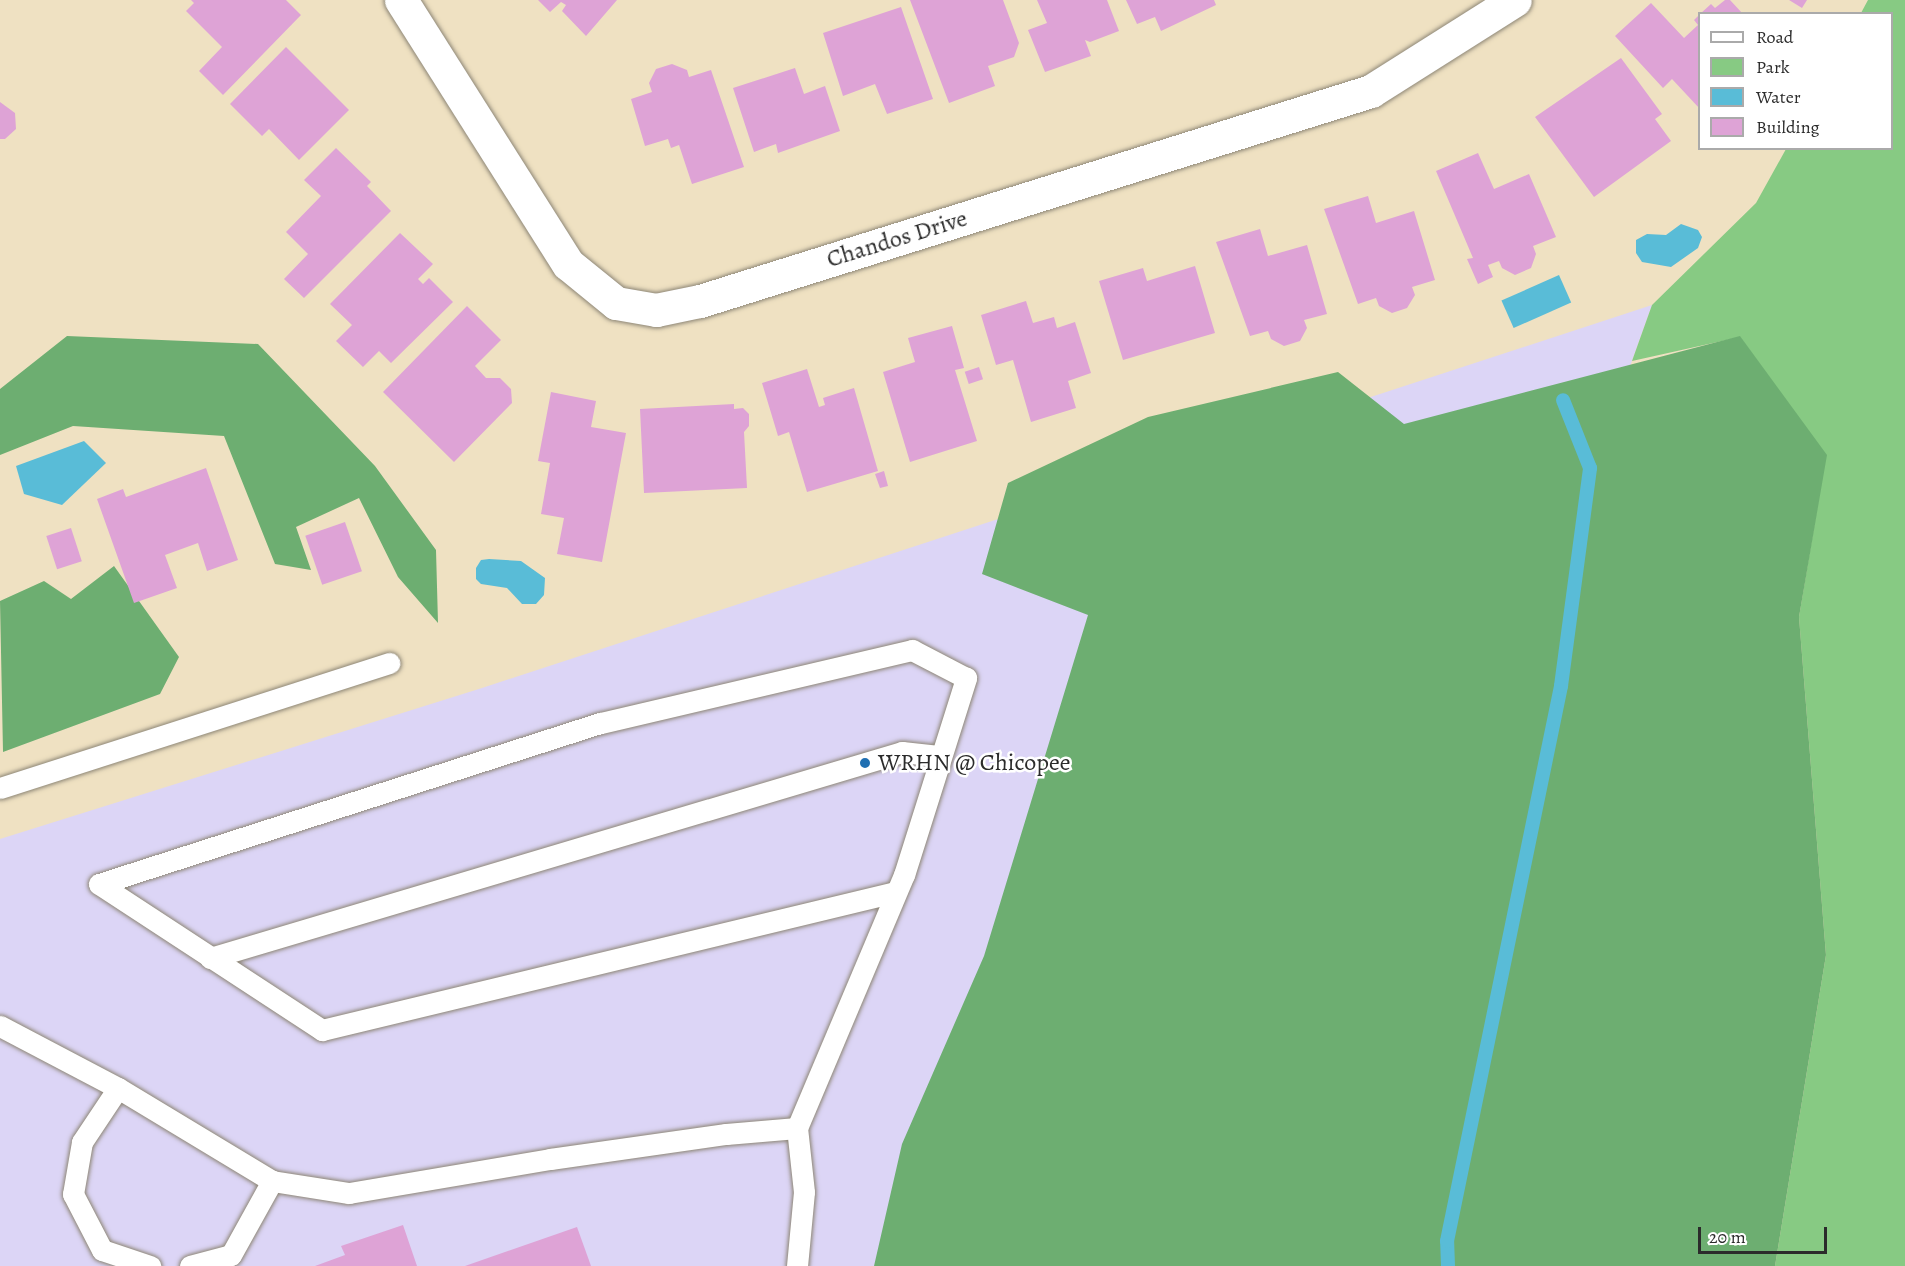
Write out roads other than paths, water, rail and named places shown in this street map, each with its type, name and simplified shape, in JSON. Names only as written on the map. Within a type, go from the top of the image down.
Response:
[{"type":"street","name":"Chandos Drive","points":[[401,0],[568,264],[616,303],[656,310],[700,301],[1371,91],[1515,0]]},
{"type":"lane","points":[[797,1266],[804,1192],[797,1128],[895,892],[966,678],[912,650],[600,723],[99,884],[322,1030],[895,892]]},
{"type":"lane","points":[[0,788],[389,663]]},
{"type":"lane","points":[[210,958],[902,752],[941,756]]},
{"type":"lane","points":[[0,1026],[118,1088],[272,1181],[349,1193],[561,1157],[726,1134],[797,1128]]},
{"type":"lane","points":[[118,1088],[82,1142],[73,1194],[102,1250],[150,1266]]},
{"type":"lane","points":[[190,1266],[231,1255],[272,1181]]},
{"type":"water","points":[[1681,224],[1698,230],[1702,237],[1698,248],[1671,267],[1642,262],[1636,253],[1636,240],[1647,234],[1666,235]]},
{"type":"water","points":[[1559,275],[1571,302],[1514,328],[1501,301]]},
{"type":"water","points":[[84,441],[106,463],[62,505],[24,494],[16,466]]},
{"type":"water","points":[[481,560],[521,561],[545,578],[544,595],[536,604],[522,604],[507,588],[481,584],[476,579],[476,568]]},
{"type":"waterway","points":[[1448,1266],[1447,1241],[1561,686],[1590,468],[1563,400]]},
{"type":"place","name":"WRHN @ Chicopee","points":[[865,763]]}]
